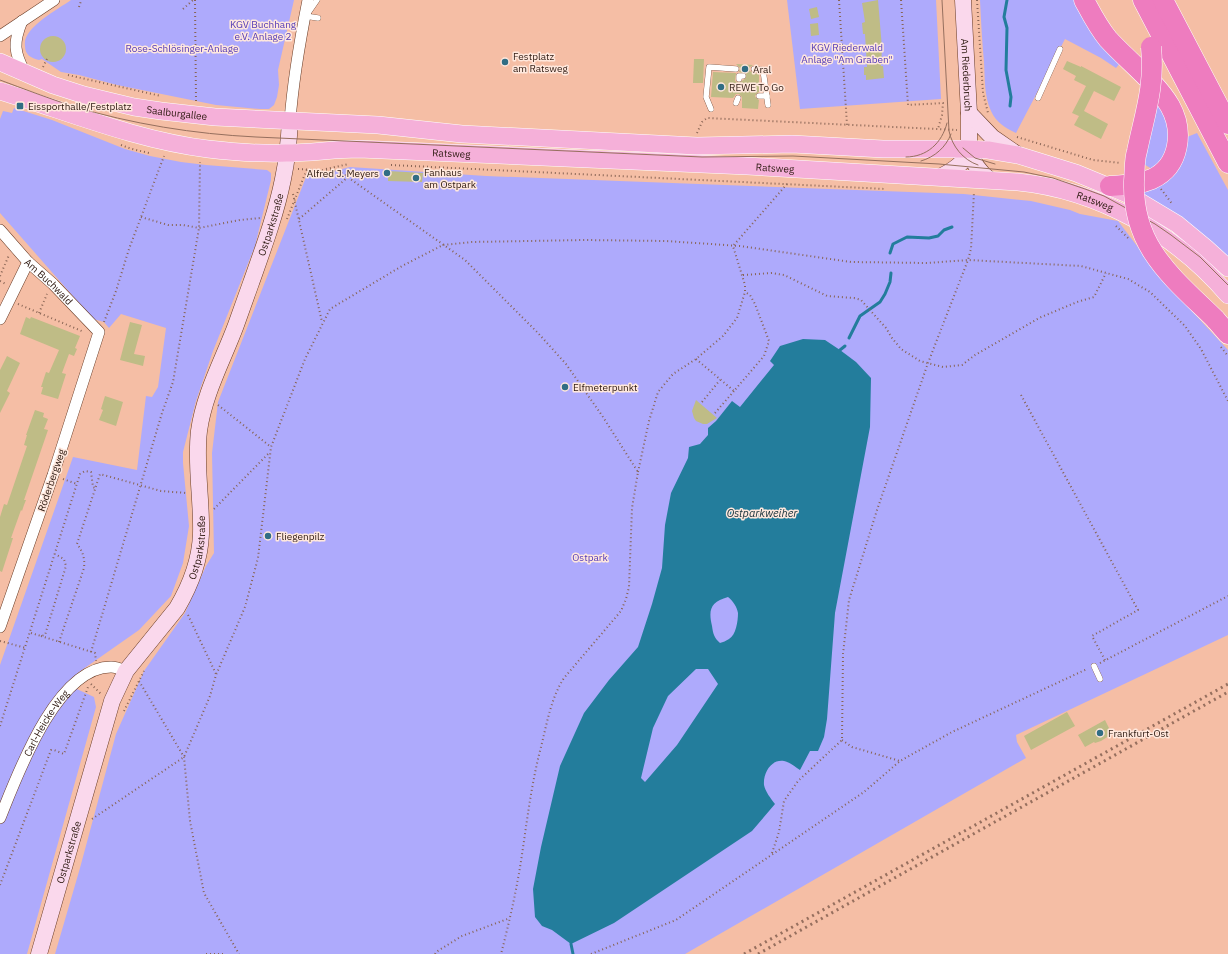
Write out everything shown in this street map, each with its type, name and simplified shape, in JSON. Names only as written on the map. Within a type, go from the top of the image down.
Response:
[{"type":"highway","points":[[1084,0],[1096,23],[1108,38],[1161,93],[1176,118],[1178,129],[1176,151],[1172,161],[1161,173],[1153,178],[1137,184],[1110,186]]},
{"type":"highway","points":[[1142,0],[1153,62],[1152,86],[1135,161],[1134,187],[1136,212],[1144,238],[1157,259],[1166,272],[1215,319],[1224,340]]},
{"type":"highway","points":[[1142,0],[1228,163]]},
{"type":"highway","points":[[1163,0],[1228,124]]},
{"type":"highway","points":[[1178,29],[1228,97]]},
{"type":"main road","name":"Saalburgallee","points":[[0,62],[53,85],[84,95],[134,107],[290,124]]},
{"type":"main road","points":[[0,91],[142,136],[206,148],[256,153],[287,150]]},
{"type":"main road","name":"Ratsweg","points":[[290,124],[328,123],[378,125],[456,134],[697,146],[792,144],[883,149],[969,149],[1018,155],[1062,168],[1110,186],[1144,204],[1177,224],[1228,268]]},
{"type":"main road","name":"Ratsweg","points":[[287,150],[359,149],[747,166],[990,180],[1049,186],[1081,195],[1114,209],[1145,225],[1183,251],[1228,295]]},
{"type":"street","points":[[0,36],[54,0]]},
{"type":"street","points":[[256,153],[264,151],[277,144],[290,124],[295,74],[308,0]]},
{"type":"street","name":"Am Riederbruch","points":[[963,0],[969,113],[969,149]]},
{"type":"street","points":[[22,21],[18,32],[15,50],[25,73]]},
{"type":"street","points":[[969,113],[992,136],[1018,155]]},
{"type":"street","points":[[287,150],[298,134],[308,127],[317,123],[328,123]]},
{"type":"street","name":"Ostparkstraße","points":[[39,954],[112,701],[126,671],[177,608],[189,584],[197,560],[201,535],[198,453],[199,431],[208,398],[263,248],[280,191],[290,124]]},
{"type":"street","points":[[940,177],[963,161],[969,149]]},
{"type":"street","points":[[969,149],[970,155],[976,167],[990,180]]},
{"type":"street","name":"Am Buchwald","points":[[0,230],[28,262],[53,284],[94,333]]},
{"type":"street","points":[[0,319],[28,262]]},
{"type":"street","name":"Röderbergweg","points":[[0,627],[52,475],[94,333]]},
{"type":"street","name":"Carl-Heicke-Weg","points":[[0,818],[25,758],[38,732],[64,694],[84,676],[97,670],[110,667],[126,671]]},
{"type":"lane","points":[[317,0],[305,16],[318,18]]},
{"type":"lane","points":[[1038,98],[1060,50]]},
{"type":"lane","points":[[711,109],[706,97],[709,67],[736,68]]},
{"type":"lane","points":[[754,69],[763,70],[762,86],[767,96],[768,104]]},
{"type":"lane","points":[[759,96],[767,96]]},
{"type":"lane","points":[[1094,666],[1100,679]]},
{"type":"path","points":[[79,7],[80,0]]},
{"type":"path","points":[[183,9],[194,0]]},
{"type":"path","points":[[194,0],[196,104]]},
{"type":"path","points":[[839,0],[847,125]]},
{"type":"path","points":[[901,0],[908,105],[943,103],[942,116],[938,129]]},
{"type":"path","points":[[978,0],[983,93],[986,110],[990,116]]},
{"type":"path","points":[[65,74],[166,97]]},
{"type":"path","points":[[696,137],[702,122],[707,118],[961,130]]},
{"type":"path","points":[[14,303],[94,333],[116,292],[129,249],[164,156]]},
{"type":"path","points":[[91,652],[162,413],[173,382],[199,228],[200,162]]},
{"type":"path","points":[[320,169],[353,163]]},
{"type":"path","points":[[385,165],[889,189]]},
{"type":"path","points":[[301,169],[339,171],[464,260],[538,333],[566,364],[603,417],[638,472]]},
{"type":"path","points":[[286,222],[307,169]]},
{"type":"path","points":[[299,219],[348,177]]},
{"type":"path","points":[[733,246],[787,184]]},
{"type":"path","points":[[772,853],[779,832],[784,801],[798,781],[842,740],[843,654],[849,600],[877,510],[928,363],[968,260],[971,249],[974,191],[968,191]]},
{"type":"path","points":[[295,200],[322,323]]},
{"type":"path","points":[[142,217],[168,225],[183,225],[199,228],[264,217]]},
{"type":"path","points":[[1111,222],[1130,240]]},
{"type":"path","points":[[94,812],[92,819],[184,757],[210,696],[216,675],[246,608],[258,558],[271,447],[305,359],[330,309],[402,266],[443,245],[472,242],[592,240],[666,241],[733,246],[851,262],[928,262],[968,260],[1081,266],[1128,279],[1150,292],[1184,326],[1201,349],[1228,401]]},
{"type":"path","points":[[0,276],[13,246]]},
{"type":"path","points":[[501,954],[510,918],[528,804],[545,730],[557,690],[564,678],[622,611],[629,587],[632,508],[649,421],[658,392],[673,374],[696,359],[723,336],[737,318],[745,292],[743,274],[733,246]]},
{"type":"path","points":[[743,274],[772,273],[784,275],[827,296],[861,300],[871,310],[901,348],[920,361],[943,366],[962,365],[975,355],[1039,318],[1077,302],[1094,297],[1106,273]]},
{"type":"path","points":[[39,313],[49,291]]},
{"type":"path","points":[[715,413],[764,356],[769,341],[755,304],[750,295],[745,292]]},
{"type":"path","points":[[1224,340],[1228,356]]},
{"type":"path","points":[[696,359],[734,391]]},
{"type":"path","points":[[702,402],[720,380]]},
{"type":"path","points":[[1021,395],[1138,610],[1092,636],[1105,660]]},
{"type":"path","points":[[214,410],[215,403],[271,447]]},
{"type":"path","points":[[212,503],[213,510],[270,451]]},
{"type":"path","points":[[0,726],[31,633],[80,474],[85,471],[91,472],[93,487],[95,488]]},
{"type":"path","points":[[59,642],[84,568],[85,560],[82,551],[77,544],[100,474],[161,491],[200,494]]},
{"type":"path","points":[[64,479],[77,484]]},
{"type":"path","points":[[41,636],[45,635],[66,566],[64,559],[55,554]]},
{"type":"path","points":[[591,954],[676,920],[772,853],[864,792],[900,761],[952,732],[1094,666],[1228,596]]},
{"type":"path","points":[[186,610],[216,675]]},
{"type":"path","points":[[31,633],[95,653],[96,663]]},
{"type":"path","points":[[0,641],[26,648]]},
{"type":"path","points":[[124,711],[146,668]]},
{"type":"path","points":[[139,681],[184,757],[190,821],[198,870],[204,893],[239,954]]},
{"type":"path","points":[[90,683],[104,697]]},
{"type":"path","points":[[0,885],[51,750],[64,754],[87,688]]},
{"type":"path","points":[[842,740],[852,747],[900,761]]},
{"type":"path","points":[[435,954],[462,936],[510,918]]},
{"type":"path","points":[[206,954],[226,954]]},
{"type":"green space","name":"Rose-Schlösinger-Anlage","points":[[71,0],[294,0],[278,70],[279,85],[274,105],[269,109],[260,109],[216,105],[61,72],[42,59],[39,60],[29,56],[26,52],[25,46],[29,33],[42,20]]},
{"type":"green space","name":"KGV Riederwald Anlage \"Am Graben\"","points":[[787,0],[936,0],[941,99],[800,109]]},
{"type":"green space","points":[[980,0],[1077,0],[1121,62],[1116,68],[1101,58],[1065,39],[1016,133],[1005,127],[995,118],[987,99]]},
{"type":"green space","points":[[1158,103],[1165,114],[1170,140],[1164,157],[1152,169],[1142,163]]},
{"type":"green space","points":[[14,108],[52,120],[125,149],[181,162],[267,170],[271,173],[271,180],[255,246],[213,351],[196,401],[183,452],[189,526],[183,563],[171,596],[139,630],[79,672],[66,684],[94,697],[96,707],[27,954],[0,954],[0,665],[73,457],[137,470],[146,396],[152,397],[158,387],[166,328],[121,314],[109,328],[104,322],[93,319],[0,213],[0,119],[3,111],[12,113]]},
{"type":"green space","points":[[1197,133],[1228,190],[1228,261],[1141,196],[1141,190],[1187,137]]},
{"type":"green space","name":"Ostpark","points":[[350,167],[486,176],[964,194],[1031,201],[1070,210],[1080,214],[1118,221],[1163,280],[1228,350],[1228,635],[1016,735],[1017,742],[1026,758],[685,954],[55,954],[116,734],[144,671],[185,613],[206,566],[214,553],[212,453],[218,402],[308,172],[326,173]]},
{"type":"water","name":"Ostparkweiher","points":[[803,339],[825,340],[856,362],[871,378],[870,427],[835,613],[827,719],[824,737],[818,751],[810,751],[800,770],[784,761],[775,762],[769,768],[766,772],[764,785],[775,804],[752,831],[614,923],[571,944],[552,930],[542,926],[535,917],[533,889],[560,766],[584,713],[609,680],[638,647],[662,568],[665,525],[671,493],[688,458],[689,447],[700,444],[708,435],[708,428],[716,421],[732,401],[740,407],[774,365],[770,361],[780,346]],"holes":[[[728,597],[732,600],[738,613],[737,624],[731,637],[720,643],[713,633],[710,615],[714,604]],[[696,669],[708,669],[718,684],[677,745],[645,782],[641,778],[653,728],[668,696]]]},
{"type":"building","points":[[878,0],[882,48],[881,66],[883,66],[884,78],[866,80],[866,75],[864,75],[864,67],[867,67],[865,34],[863,34],[862,23],[865,22],[862,3]]},
{"type":"building","points":[[817,7],[819,17],[811,19],[809,9]]},
{"type":"building","points":[[818,23],[819,35],[811,36],[810,24]]},
{"type":"building","points":[[53,36],[62,40],[66,49],[62,58],[53,62],[44,58],[40,49],[44,40]]},
{"type":"building","points":[[694,59],[704,59],[703,83],[693,83]]},
{"type":"building","points":[[1067,61],[1081,66],[1121,87],[1114,101],[1094,91],[1084,111],[1108,124],[1101,139],[1074,125],[1079,116],[1072,113],[1086,86],[1074,80],[1076,76],[1063,69]]},
{"type":"building","points":[[736,64],[753,65],[750,67],[750,71],[759,74],[759,92],[755,96],[759,100],[758,109],[742,108],[742,97],[739,94],[736,94],[733,98],[711,97],[713,72],[736,73],[735,81],[739,83],[746,78],[746,74],[739,72],[740,68]]},
{"type":"building","points":[[388,171],[423,173],[422,182],[388,181]]},
{"type":"building","points":[[26,317],[30,319],[31,317],[80,336],[75,348],[77,349],[74,356],[69,354],[62,373],[66,374],[58,399],[41,394],[43,387],[41,387],[46,372],[49,373],[59,350],[20,334]]},
{"type":"building","points":[[130,322],[142,325],[134,354],[145,356],[143,366],[120,360]]},
{"type":"building","points":[[7,356],[20,363],[7,391],[10,393],[0,413],[0,370]]},
{"type":"building","points":[[105,396],[123,402],[116,426],[99,420],[103,410],[101,409]]},
{"type":"building","points":[[696,400],[717,418],[707,424],[696,421],[692,411]]},
{"type":"building","points":[[35,410],[44,413],[43,417],[48,419],[44,429],[48,430],[24,500],[26,500],[11,538],[13,538],[2,572],[0,571],[0,517],[4,504],[7,505],[27,446],[24,445],[26,435]]},
{"type":"building","points":[[1067,712],[1075,726],[1031,750],[1024,736]]},
{"type":"building","name":"Frankfurt-Ost","points":[[1105,720],[1112,734],[1101,741],[1094,742],[1085,747],[1078,735]]},
{"type":"waterway","points":[[1007,0],[1004,17],[1007,28],[1006,70],[1011,97],[1010,106]]},
{"type":"waterway","points":[[890,253],[893,244],[907,237],[929,238],[938,236],[944,230],[952,227]]},
{"type":"waterway","points":[[849,338],[860,316],[880,302],[890,282],[891,273]]},
{"type":"waterway","points":[[840,350],[845,346]]},
{"type":"waterway","points":[[571,944],[573,954]]},
{"type":"tram line","points":[[942,0],[950,137],[959,152],[968,160],[978,165]]},
{"type":"tram line","points":[[0,80],[72,106],[117,118],[186,131],[233,136],[702,157],[793,156],[939,164],[1024,172],[1053,178],[1104,196],[1155,224],[1200,257],[1228,285]]},
{"type":"tram line","points":[[906,157],[927,152],[932,148],[941,137],[947,123]]},
{"type":"tram line","points":[[921,161],[931,157],[939,151],[949,139],[951,134]]},
{"type":"tram line","points":[[963,148],[975,158],[995,164]]},
{"type":"railway","points":[[744,954],[1228,684]]},
{"type":"railway","points":[[758,954],[1228,692]]},
{"type":"place","name":"Festplatz am Ratsweg","points":[[505,62]]},
{"type":"place","name":"Aral","points":[[745,69]]},
{"type":"place","name":"REWE To Go","points":[[721,87]]},
{"type":"place","name":"Eissporthalle/Festplatz","points":[[20,106]]},
{"type":"place","name":"Alfred J. Meyers","points":[[387,173]]},
{"type":"place","name":"Fanhaus am Ostpark","points":[[416,178]]},
{"type":"place","name":"Elfmeterpunkt","points":[[565,387]]},
{"type":"place","name":"Fliegenpilz","points":[[268,536]]},
{"type":"place","name":"Frankfurt-Ost","points":[[1100,733]]},
{"type":"park label","name":"KGV Buchhang e.V. Anlage 2","points":[[263,30]]}]
